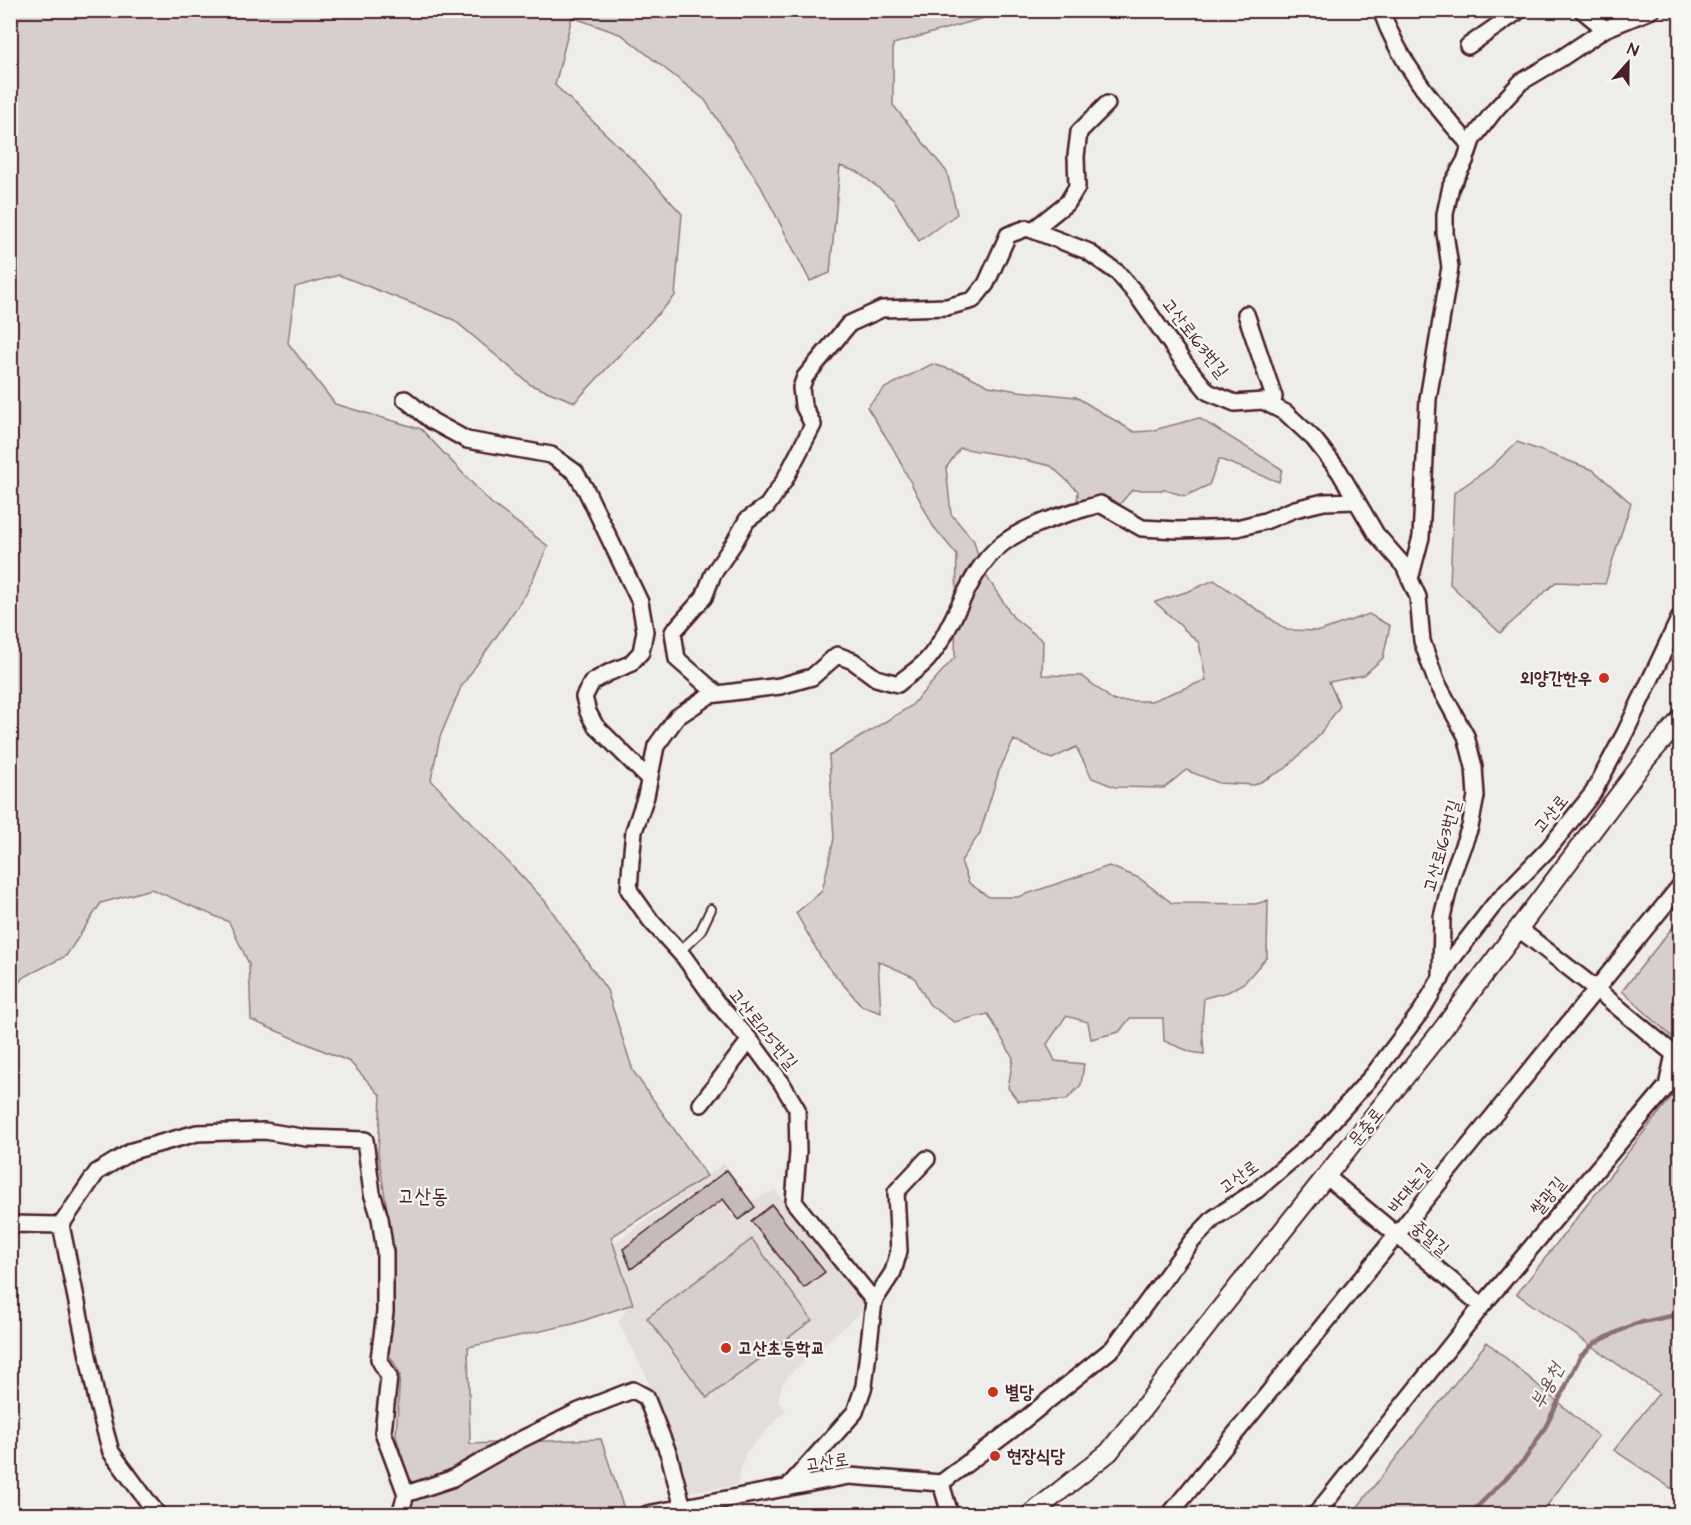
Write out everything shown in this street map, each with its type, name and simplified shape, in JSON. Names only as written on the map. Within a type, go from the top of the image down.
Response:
[{"type":"street","points":[[1381,10],[1388,31],[1428,97],[1470,145]]},
{"type":"street","points":[[1468,46],[1520,10]]},
{"type":"street","points":[[1582,10],[1605,29]]},
{"type":"street","points":[[1410,579],[1421,537],[1428,399],[1450,267],[1445,214],[1451,186],[1465,161],[1472,140],[1521,82],[1560,60],[1605,29],[1653,10]]},
{"type":"street","points":[[717,694],[677,659],[673,632],[704,597],[713,574],[747,520],[767,506],[784,481],[813,425],[803,405],[801,388],[805,377],[849,324],[882,309],[947,307],[973,300],[986,284],[1008,235],[1028,228],[1033,230],[1068,202],[1077,187],[1076,156],[1079,132],[1107,104]]},
{"type":"street","name":"고산로163번길","points":[[1033,230],[1088,251],[1118,273],[1208,392],[1235,403],[1263,401],[1286,413],[1314,439],[1339,471],[1376,534],[1404,566],[1418,597],[1422,641],[1436,681],[1466,736],[1474,767],[1476,796],[1470,827],[1453,872],[1442,917],[1441,979]]},
{"type":"street","points":[[1246,314],[1274,398],[1272,406]]},
{"type":"street","points":[[405,399],[432,421],[467,440],[551,455],[575,472],[640,602],[645,631],[641,652],[630,664],[592,682],[584,697],[588,712],[596,725],[649,779]]},
{"type":"street","name":"고산로125번길","points":[[874,1301],[794,1202],[798,1152],[797,1109],[782,1082],[750,1040],[717,1003],[679,952],[651,921],[629,890],[634,831],[656,746],[677,717],[710,694],[780,686],[812,677],[837,655],[853,661],[876,678],[898,684],[926,661],[946,632],[984,563],[1001,545],[1022,531],[1100,504],[1142,528],[1178,530],[1237,528],[1265,521],[1294,509],[1324,502],[1357,501]]},
{"type":"street","name":"고산로","points":[[647,1515],[849,1476],[941,1483],[1014,1428],[1113,1348],[1192,1241],[1214,1218],[1257,1190],[1316,1139],[1373,1075],[1422,1010],[1452,959],[1493,906],[1549,848],[1593,793],[1625,733],[1680,616]]},
{"type":"street","name":"문충로","points":[[1031,1515],[1109,1452],[1218,1311],[1439,1034],[1646,759],[1680,720]]},
{"type":"street","name":"바대논길","points":[[1170,1515],[1680,886]]},
{"type":"street","name":"쌀광길","points":[[1316,1515],[1482,1306],[1666,1086],[1674,1054],[1519,929]]},
{"type":"street","points":[[700,1104],[750,1040]]},
{"type":"street","points":[[157,1515],[111,1452],[98,1405],[61,1226],[97,1172],[132,1151],[197,1133],[265,1131],[307,1138],[365,1140],[372,1193],[380,1218],[385,1252],[385,1312],[379,1359],[389,1377],[384,1432],[406,1494],[400,1515]]},
{"type":"street","points":[[787,1488],[855,1412],[864,1386],[874,1301],[893,1272],[899,1251],[896,1192],[927,1159]]},
{"type":"street","name":"중말길","points":[[1326,1176],[1482,1306]]},
{"type":"street","points":[[10,1224],[61,1226]]},
{"type":"street","points":[[406,1494],[451,1479],[514,1443],[633,1389],[646,1397],[669,1455],[683,1508]]},
{"type":"street","points":[[941,1483],[950,1515]]},
{"type":"lane","points":[[679,952],[699,932],[711,909]]},
{"type":"shaded area","points":[[11,11],[998,11],[987,17],[893,44],[893,105],[947,172],[957,214],[919,241],[894,200],[858,172],[840,166],[830,273],[810,281],[760,185],[705,100],[622,35],[572,17],[555,85],[635,162],[682,214],[675,296],[575,402],[531,385],[454,320],[339,275],[295,287],[288,343],[335,404],[421,429],[491,503],[548,546],[526,594],[461,687],[440,737],[431,780],[545,901],[607,990],[633,1071],[707,1176],[611,1237],[633,1304],[573,1324],[468,1347],[470,1444],[601,1439],[623,1506],[593,1514],[410,1514],[411,1492],[396,1435],[400,1374],[388,1352],[394,1253],[378,1153],[381,1096],[350,1062],[251,1020],[249,964],[229,922],[151,889],[101,903],[66,956],[22,978],[11,999]]},
{"type":"shaded area","points":[[932,364],[963,373],[989,386],[1076,397],[1134,432],[1150,431],[1199,418],[1282,469],[1279,482],[1219,459],[1209,485],[1185,496],[1165,490],[1132,490],[1119,505],[1076,517],[1078,491],[1051,466],[960,448],[946,468],[951,514],[974,541],[981,568],[1013,617],[1043,641],[1042,675],[1082,676],[1114,701],[1151,701],[1206,680],[1199,643],[1155,602],[1214,580],[1287,630],[1320,631],[1369,614],[1390,626],[1383,658],[1364,675],[1329,682],[1340,706],[1317,738],[1285,769],[1255,785],[1219,783],[1186,770],[1164,788],[1115,787],[1092,778],[1076,747],[1052,759],[1014,740],[999,771],[980,833],[961,861],[969,883],[989,897],[1018,897],[1109,866],[1139,878],[1172,903],[1256,904],[1268,900],[1267,957],[1245,982],[1228,992],[1204,998],[1202,1023],[1204,1054],[1191,1052],[1164,1041],[1163,1018],[1130,1018],[1119,1032],[1091,1039],[1088,1022],[1066,1016],[1047,1044],[1055,1061],[1084,1064],[1081,1085],[1066,1100],[1018,1101],[1008,1088],[1013,1058],[988,1014],[954,1022],[929,1004],[914,977],[878,961],[881,1013],[862,1006],[823,961],[796,913],[822,891],[834,839],[829,756],[911,706],[955,657],[957,555],[933,526],[893,448],[867,407],[885,388]]},
{"type":"shaded area","points":[[1517,442],[1593,470],[1631,503],[1605,584],[1556,582],[1500,633],[1450,584],[1454,493],[1491,467]]},
{"type":"shaded area","points":[[1680,918],[1680,1044],[1622,991]]},
{"type":"shaded area","points":[[1680,1086],[1680,1494],[1614,1450],[1659,1393],[1517,1294]]},
{"type":"shaded area","name":"고산초등학교","points":[[724,1163],[752,1201],[775,1190],[861,1290],[862,1311],[790,1374],[782,1384],[778,1401],[786,1410],[745,1454],[737,1485],[689,1492],[680,1462],[645,1374],[618,1322],[633,1299],[613,1244]]},
{"type":"shaded area","points":[[752,1239],[812,1320],[707,1398],[647,1318]]},
{"type":"shaded area","points":[[1487,1342],[1598,1436],[1541,1514],[1352,1514]]},
{"type":"building","points":[[727,1170],[755,1207],[739,1220],[723,1199],[631,1269],[623,1249]]},
{"type":"building","points":[[772,1205],[825,1272],[804,1288],[751,1221]]},
{"type":"waterway","name":"부용천","points":[[1470,1514],[1525,1459],[1546,1426],[1580,1357],[1595,1343],[1634,1324],[1680,1312]]},
{"type":"place","name":"외양간한우","points":[[1604,678]]},
{"type":"place","name":"고산초등학교","points":[[726,1348]]},
{"type":"place","name":"별당","points":[[993,1392]]},
{"type":"place","name":"현장식당","points":[[995,1456]]},
{"type":"district","name":"고산동","points":[[423,1196]]}]
